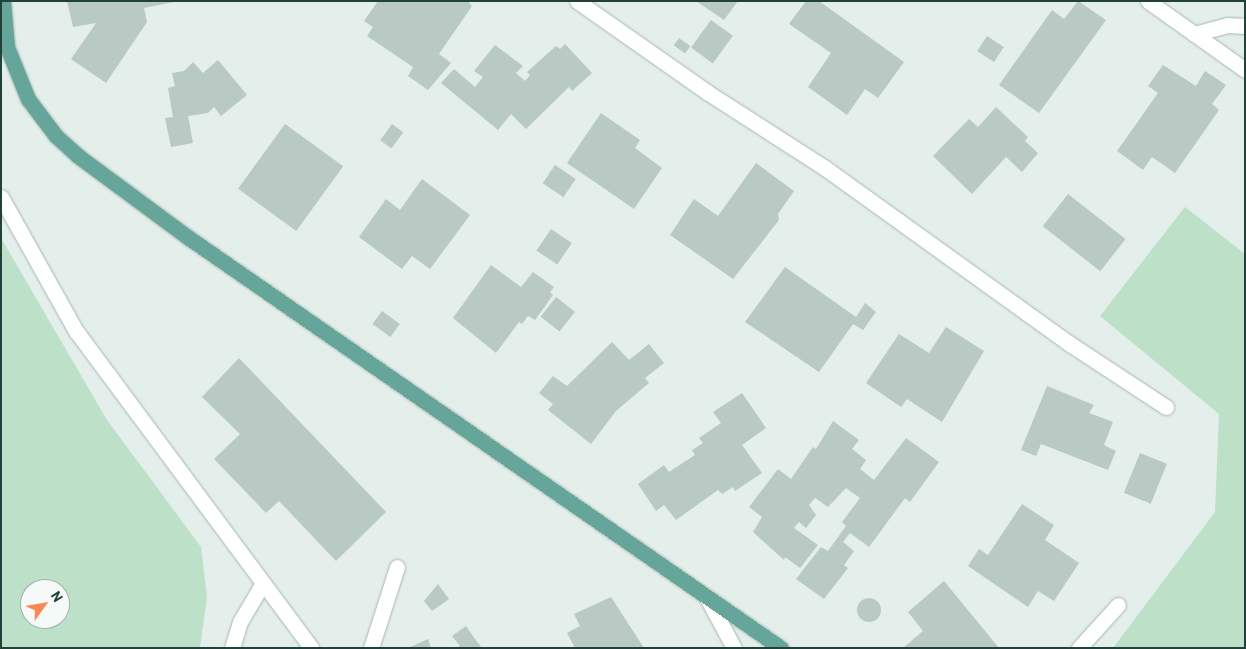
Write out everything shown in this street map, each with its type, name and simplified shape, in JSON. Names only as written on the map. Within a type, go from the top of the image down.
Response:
[{"type":"main road","points":[[3,1],[7,48],[28,99],[56,136],[78,156],[189,238],[781,648]]},
{"type":"street","points":[[577,1],[707,92],[825,168],[1070,344],[1166,407]]},
{"type":"street","points":[[1148,1],[1245,70]]},
{"type":"street","points":[[1194,34],[1227,25],[1245,26]]},
{"type":"street","points":[[1,197],[76,332],[311,648]]},
{"type":"street","points":[[371,648],[397,567]]},
{"type":"street","points":[[232,648],[240,622],[263,583]]},
{"type":"street","points":[[706,596],[734,648]]},
{"type":"street","points":[[1079,648],[1118,605]]},
{"type":"green space","points":[[1185,207],[1245,254],[1245,648],[1113,648],[1215,512],[1219,414],[1100,316]]},
{"type":"green space","points":[[1,238],[107,420],[201,547],[207,597],[200,648],[1,648]]},
{"type":"building","points":[[67,1],[174,2],[144,8],[147,22],[106,83],[71,59],[96,23],[73,27]]},
{"type":"building","points":[[378,1],[468,1],[472,6],[439,54],[451,63],[428,90],[408,76],[413,67],[367,36],[373,27],[364,21]]},
{"type":"building","points":[[696,1],[738,1],[724,20]]},
{"type":"building","points":[[806,1],[819,1],[904,62],[878,98],[865,89],[847,115],[808,87],[831,53],[789,24]]},
{"type":"building","points":[[1078,1],[1106,20],[1039,113],[999,85],[1052,10],[1064,19]]},
{"type":"building","points":[[711,20],[733,36],[713,63],[691,48]]},
{"type":"building","points":[[987,36],[1004,47],[994,62],[977,51]]},
{"type":"building","points":[[679,38],[690,46],[685,54],[674,45]]},
{"type":"building","points":[[565,44],[592,73],[572,91],[569,87],[526,129],[511,114],[498,130],[441,83],[454,69],[475,87],[483,77],[474,71],[495,45],[523,66],[516,73],[525,81],[530,75],[527,72],[556,46],[560,49]]},
{"type":"building","points":[[218,60],[247,95],[221,116],[214,107],[208,113],[188,116],[193,143],[171,147],[165,118],[173,117],[168,88],[175,86],[172,73],[184,71],[193,62],[203,73]]},
{"type":"building","points":[[1163,65],[1196,86],[1205,71],[1226,85],[1212,104],[1219,110],[1175,173],[1152,157],[1143,170],[1117,151],[1158,93],[1148,86]]},
{"type":"building","points":[[996,107],[1028,137],[1025,141],[1038,153],[1022,172],[1006,157],[972,194],[933,156],[969,119],[978,127]]},
{"type":"building","points":[[601,113],[640,140],[635,148],[662,168],[634,209],[567,163]]},
{"type":"building","points":[[285,124],[343,166],[296,231],[238,189]]},
{"type":"building","points":[[392,124],[403,132],[392,148],[380,140]]},
{"type":"building","points":[[756,163],[794,191],[778,214],[779,220],[733,279],[670,235],[694,199],[718,216]]},
{"type":"building","points":[[555,165],[576,179],[563,197],[543,183]]},
{"type":"building","points":[[422,179],[470,215],[430,269],[412,256],[402,269],[359,237],[386,199],[400,210]]},
{"type":"building","points":[[1068,194],[1126,239],[1100,271],[1043,226]]},
{"type":"building","points":[[551,229],[572,243],[557,265],[536,251]]},
{"type":"building","points":[[491,265],[521,287],[533,272],[554,287],[550,292],[553,295],[535,320],[528,316],[522,324],[519,322],[496,353],[453,318]]},
{"type":"building","points":[[785,267],[856,317],[865,303],[876,312],[863,330],[853,324],[819,372],[745,322]]},
{"type":"building","points":[[556,297],[575,312],[560,331],[541,317]]},
{"type":"building","points":[[382,311],[400,324],[390,337],[373,324]]},
{"type":"building","points":[[946,327],[984,351],[942,422],[907,399],[901,407],[866,383],[899,334],[929,353]]},
{"type":"building","points":[[612,342],[629,360],[649,344],[664,363],[645,378],[649,383],[616,411],[591,444],[548,410],[553,404],[539,393],[553,376],[567,386]]},
{"type":"building","points":[[239,358],[386,512],[336,561],[279,501],[266,513],[214,459],[240,434],[202,397]]},
{"type":"building","points":[[1047,386],[1094,405],[1089,413],[1113,422],[1104,445],[1116,451],[1108,470],[1041,444],[1036,456],[1021,450]]},
{"type":"building","points":[[742,393],[766,428],[742,445],[762,473],[735,491],[733,487],[722,494],[718,490],[676,520],[664,505],[656,511],[638,484],[664,465],[669,472],[695,455],[692,450],[703,443],[699,438],[721,423],[713,412]]},
{"type":"building","points":[[833,421],[859,440],[852,449],[866,460],[860,469],[874,480],[906,438],[939,462],[910,502],[905,498],[869,547],[850,533],[843,542],[854,551],[844,565],[848,568],[824,599],[796,579],[821,547],[828,551],[846,526],[842,522],[860,498],[846,488],[828,507],[815,498],[809,505],[816,515],[806,528],[799,522],[794,528],[818,545],[800,568],[785,557],[784,560],[753,532],[762,517],[749,507],[778,469],[791,479],[813,447],[816,449]]},
{"type":"building","points":[[1140,453],[1167,464],[1151,504],[1124,493]]},
{"type":"building","points":[[1022,504],[1054,525],[1045,540],[1079,563],[1054,601],[1038,591],[1028,607],[968,566],[979,549],[988,555]]},
{"type":"building","points":[[944,581],[999,648],[903,648],[923,631],[908,612]]},
{"type":"building","points":[[438,584],[449,599],[432,611],[424,601]]},
{"type":"building","points":[[611,597],[644,648],[575,648],[567,633],[580,626],[574,614]]},
{"type":"building","points":[[869,598],[878,601],[881,610],[878,619],[869,622],[860,619],[857,610],[860,601]]},
{"type":"building","points":[[466,626],[482,648],[455,648],[460,646],[452,636]]},
{"type":"building","points":[[428,639],[431,648],[408,648]]}]
